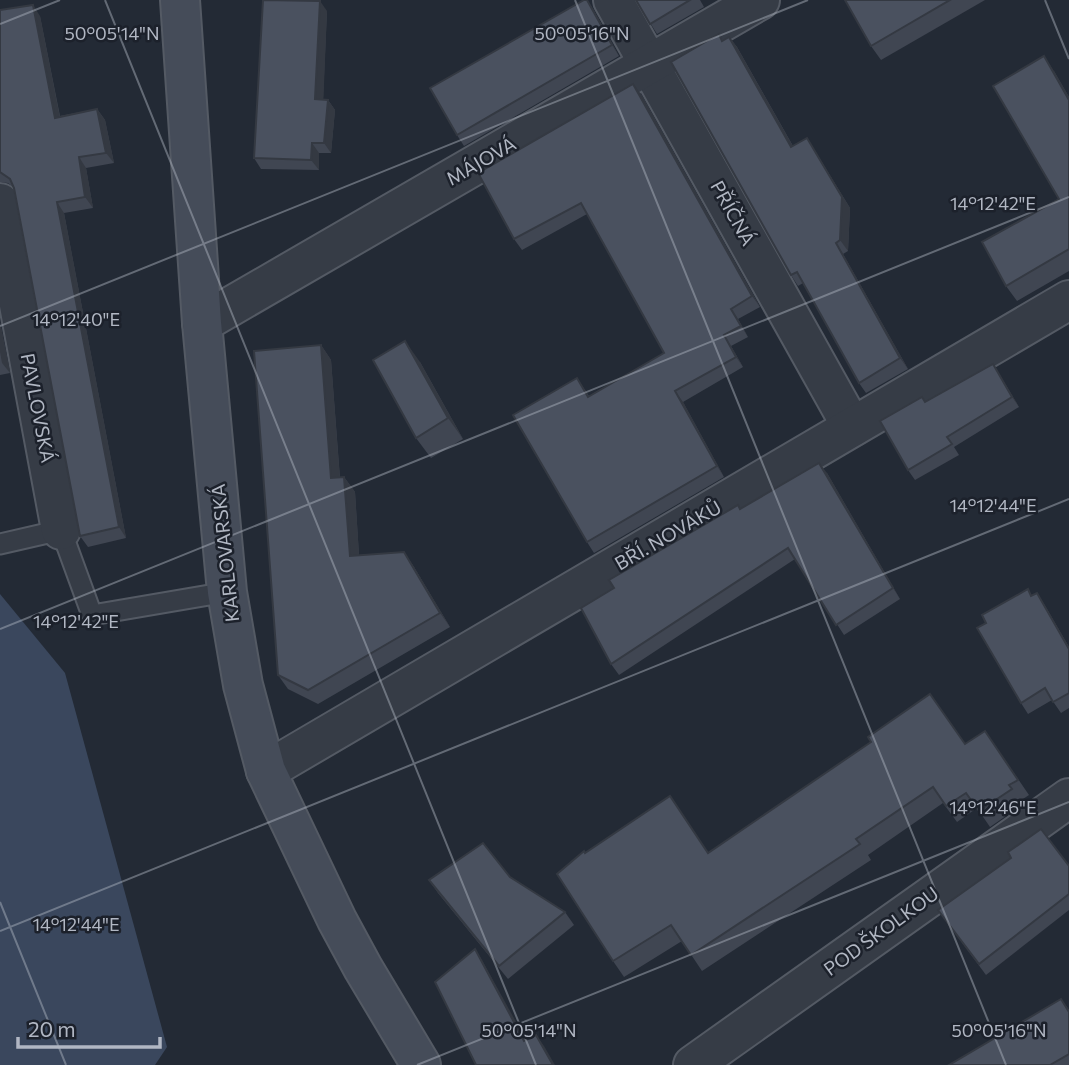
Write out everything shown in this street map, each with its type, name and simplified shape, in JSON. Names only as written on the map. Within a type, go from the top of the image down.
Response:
[{"type":"main road","name":"KARLOVARSKÁ","points":[[180,0],[202,323],[228,592],[243,685],[266,771],[337,920],[421,1065]]},
{"type":"street","name":"PŘÍČNÁ","points":[[613,0],[852,427]]},
{"type":"street","name":"MÁJOVÁ","points":[[202,323],[760,0]]},
{"type":"street","name":"PAVLOVSKÁ","points":[[0,203],[61,530]]},
{"type":"street","name":"BŘÍ. NOVÁKŮ","points":[[266,771],[1069,300]]},
{"type":"street","name":"POD ŠKOLKOU","points":[[693,1065],[1069,798]]},
{"type":"lane","points":[[0,544],[61,530],[92,615],[228,592]]},
{"type":"water","points":[[0,594],[65,673],[167,1047],[155,1065],[0,1065]]},
{"type":"building","points":[[263,0],[320,1],[315,99],[328,100],[324,143],[312,143],[311,160],[254,158]]},
{"type":"building","points":[[587,0],[612,45],[457,135],[430,88]]},
{"type":"building","points":[[636,0],[690,0],[650,24]]},
{"type":"building","points":[[845,0],[950,0],[871,46]]},
{"type":"building","points":[[33,5],[55,118],[97,109],[106,153],[79,157],[85,197],[57,202],[119,527],[80,536],[14,188],[10,179],[0,172],[0,10]]},
{"type":"building","points":[[719,34],[722,41],[729,37],[791,147],[807,138],[842,197],[840,240],[836,243],[900,358],[859,383],[797,272],[791,275],[671,62]]},
{"type":"building","points":[[1044,56],[1069,100],[1069,249],[1006,286],[982,242],[1059,199],[993,86]]},
{"type":"building","points":[[633,84],[752,296],[731,309],[741,326],[724,335],[736,357],[675,391],[717,466],[587,542],[513,415],[577,378],[588,397],[664,353],[581,203],[514,239],[478,173]]},
{"type":"building","points":[[405,341],[448,418],[416,438],[373,360]]},
{"type":"building","points":[[321,345],[331,478],[344,477],[350,556],[404,552],[440,613],[308,690],[278,675],[254,351]]},
{"type":"building","points":[[993,364],[1012,397],[947,437],[952,444],[908,470],[880,421],[922,397],[925,402]]},
{"type":"building","points":[[819,463],[893,588],[836,625],[788,548],[611,664],[581,608],[614,588],[609,580],[738,505],[740,509]]},
{"type":"building","points":[[1028,589],[1031,596],[1037,593],[1069,649],[1069,693],[1053,702],[1045,688],[1021,703],[977,628],[986,623],[982,615]]},
{"type":"building","points":[[930,694],[965,744],[985,731],[1018,780],[1009,785],[1012,789],[979,811],[966,793],[946,806],[933,787],[856,839],[860,844],[691,955],[671,925],[613,961],[557,874],[584,851],[585,853],[670,796],[708,853],[871,742],[868,737]]},
{"type":"building","points":[[1041,829],[1069,866],[1069,894],[979,964],[938,910],[1011,858],[1008,852]]},
{"type":"building","points":[[483,843],[510,877],[565,912],[499,966],[429,880]]},
{"type":"building","points":[[475,949],[524,1041],[536,1035],[553,1065],[476,1065],[435,982]]},
{"type":"building","points":[[1061,999],[1069,1012],[1069,1054],[1050,1065],[949,1065]]}]
